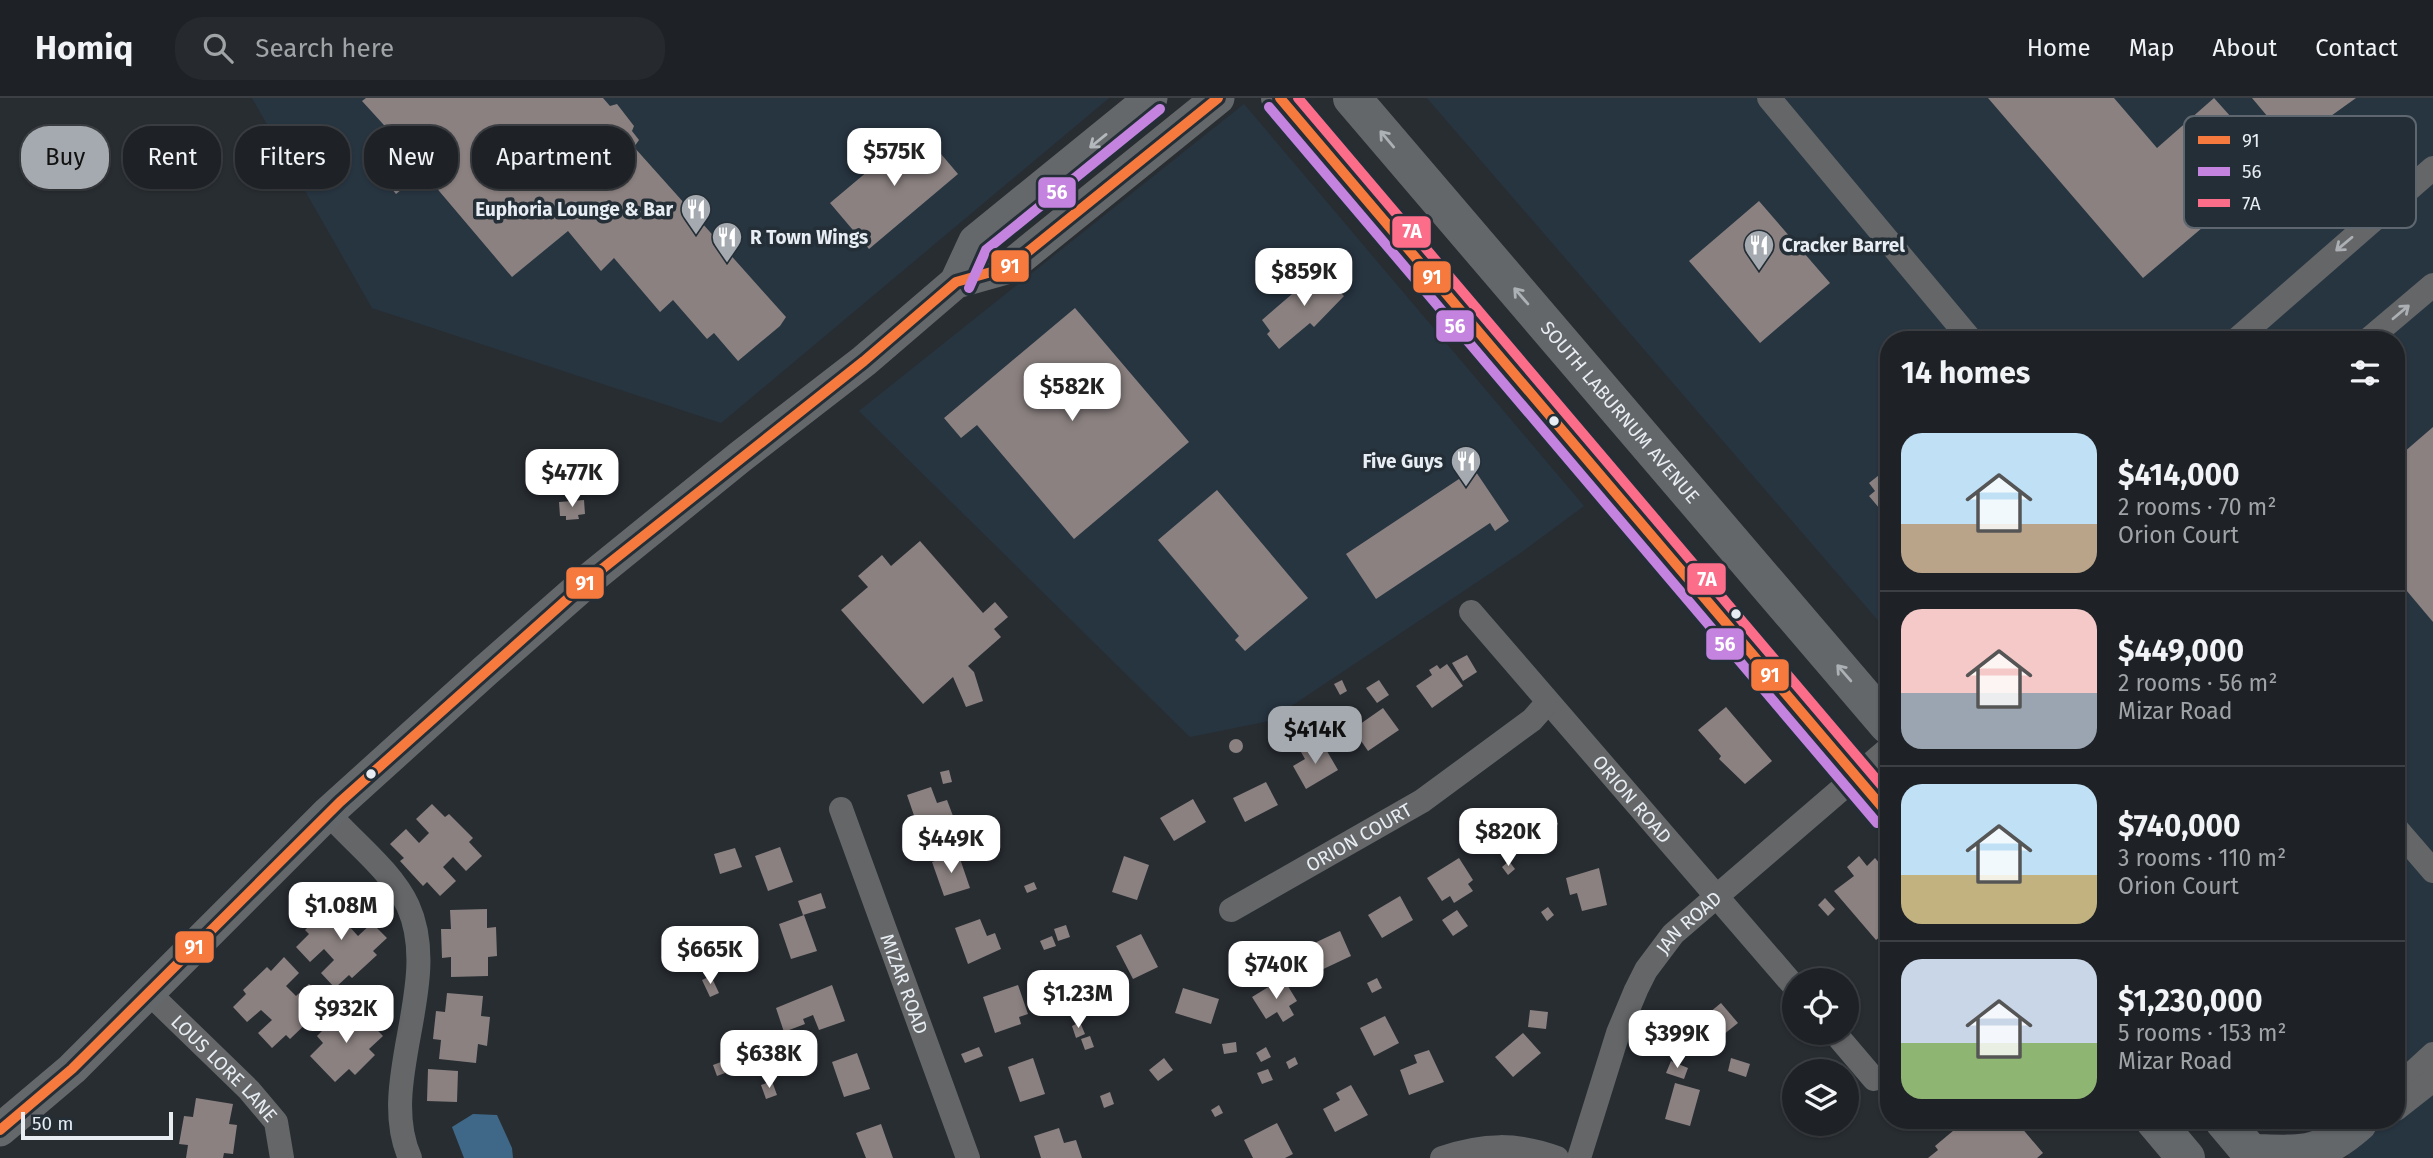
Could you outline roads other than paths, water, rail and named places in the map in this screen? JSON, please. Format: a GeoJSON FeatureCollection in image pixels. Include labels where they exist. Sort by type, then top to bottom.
{"type":"FeatureCollection","features":[{"type":"Feature","properties":{"kind":"main road"},"geometry":{"type":"LineString","coordinates":[[1280,98],[1880,805]]}},
{"type":"Feature","properties":{"kind":"main road","name":"SOUTH LABURNUM AVENUE"},"geometry":{"type":"LineString","coordinates":[[1352,98],[1880,716]]}},
{"type":"Feature","properties":{"kind":"main road"},"geometry":{"type":"LineString","coordinates":[[2162,1129],[2186,1158]]}},
{"type":"Feature","properties":{"kind":"main road"},"geometry":{"type":"LineString","coordinates":[[2231,1129],[2253,1155],[2321,1150],[2362,1131]]}},
{"type":"Feature","properties":{"kind":"street"},"geometry":{"type":"LineString","coordinates":[[956,282],[975,241],[1151,98]]}},
{"type":"Feature","properties":{"kind":"street"},"geometry":{"type":"LineString","coordinates":[[0,1130],[72,1069],[328,813],[592,577],[863,361],[956,282],[1009,267],[1218,98]]}},
{"type":"Feature","properties":{"kind":"street"},"geometry":{"type":"LineString","coordinates":[[1769,98],[1964,331]]}},
{"type":"Feature","properties":{"kind":"street"},"geometry":{"type":"LineString","coordinates":[[2416,182],[2433,168]]}},
{"type":"Feature","properties":{"kind":"street"},"geometry":{"type":"LineString","coordinates":[[2245,331],[2362,228]]}},
{"type":"Feature","properties":{"kind":"street"},"geometry":{"type":"LineString","coordinates":[[2379,331],[2433,285]]}},
{"type":"Feature","properties":{"kind":"street"},"geometry":{"type":"LineString","coordinates":[[1955,318],[1969,331]]}},
{"type":"Feature","properties":{"kind":"street","name":"ORION ROAD"},"geometry":{"type":"LineString","coordinates":[[1471,612],[1782,972]]}},
{"type":"Feature","properties":{"kind":"street","name":"ORION COURT"},"geometry":{"type":"LineString","coordinates":[[1231,910],[1422,801],[1532,720],[1547,703]]}},
{"type":"Feature","properties":{"kind":"street","name":"JAN ROAD"},"geometry":{"type":"LineString","coordinates":[[1579,1158],[1618,1033],[1646,970],[1673,934],[1880,756]]}},
{"type":"Feature","properties":{"kind":"street","name":"MIZAR ROAD"},"geometry":{"type":"LineString","coordinates":[[841,809],[968,1158]]}},
{"type":"Feature","properties":{"kind":"street"},"geometry":{"type":"LineString","coordinates":[[328,813],[390,879],[408,906],[421,955],[403,1071],[402,1119],[410,1158]]}},
{"type":"Feature","properties":{"kind":"street"},"geometry":{"type":"LineString","coordinates":[[2405,838],[2433,871]]}},
{"type":"Feature","properties":{"kind":"street","name":"LOUS LORE LANE"},"geometry":{"type":"LineString","coordinates":[[148,992],[249,1090],[275,1122],[282,1158]]}},
{"type":"Feature","properties":{"kind":"street"},"geometry":{"type":"LineString","coordinates":[[1845,1045],[1874,1079]]}},
{"type":"Feature","properties":{"kind":"street"},"geometry":{"type":"LineString","coordinates":[[2405,1080],[2433,1054]]}},
{"type":"Feature","properties":{"kind":"street"},"geometry":{"type":"LineString","coordinates":[[2405,1102],[2433,1080]]}},
{"type":"Feature","properties":{"kind":"street"},"geometry":{"type":"LineString","coordinates":[[1443,1158],[1489,1146],[1534,1150],[1557,1158]]}},
{"type":"Feature","properties":{"kind":"water"},"geometry":{"type":"Polygon","coordinates":[[[473,1114],[497,1115],[512,1148],[513,1158],[464,1158],[452,1127],[473,1114]]]}},
{"type":"Feature","properties":{"kind":"place","name":"Euphoria Lounge & Bar"},"geometry":{"type":"Point","coordinates":[696,236]}},
{"type":"Feature","properties":{"kind":"place","name":"R Town Wings"},"geometry":{"type":"Point","coordinates":[727,264]}},
{"type":"Feature","properties":{"kind":"place","name":"Cracker Barrel"},"geometry":{"type":"Point","coordinates":[1759,272]}},
{"type":"Feature","properties":{"kind":"place","name":"Five Guys"},"geometry":{"type":"Point","coordinates":[1466,488]}}]}
